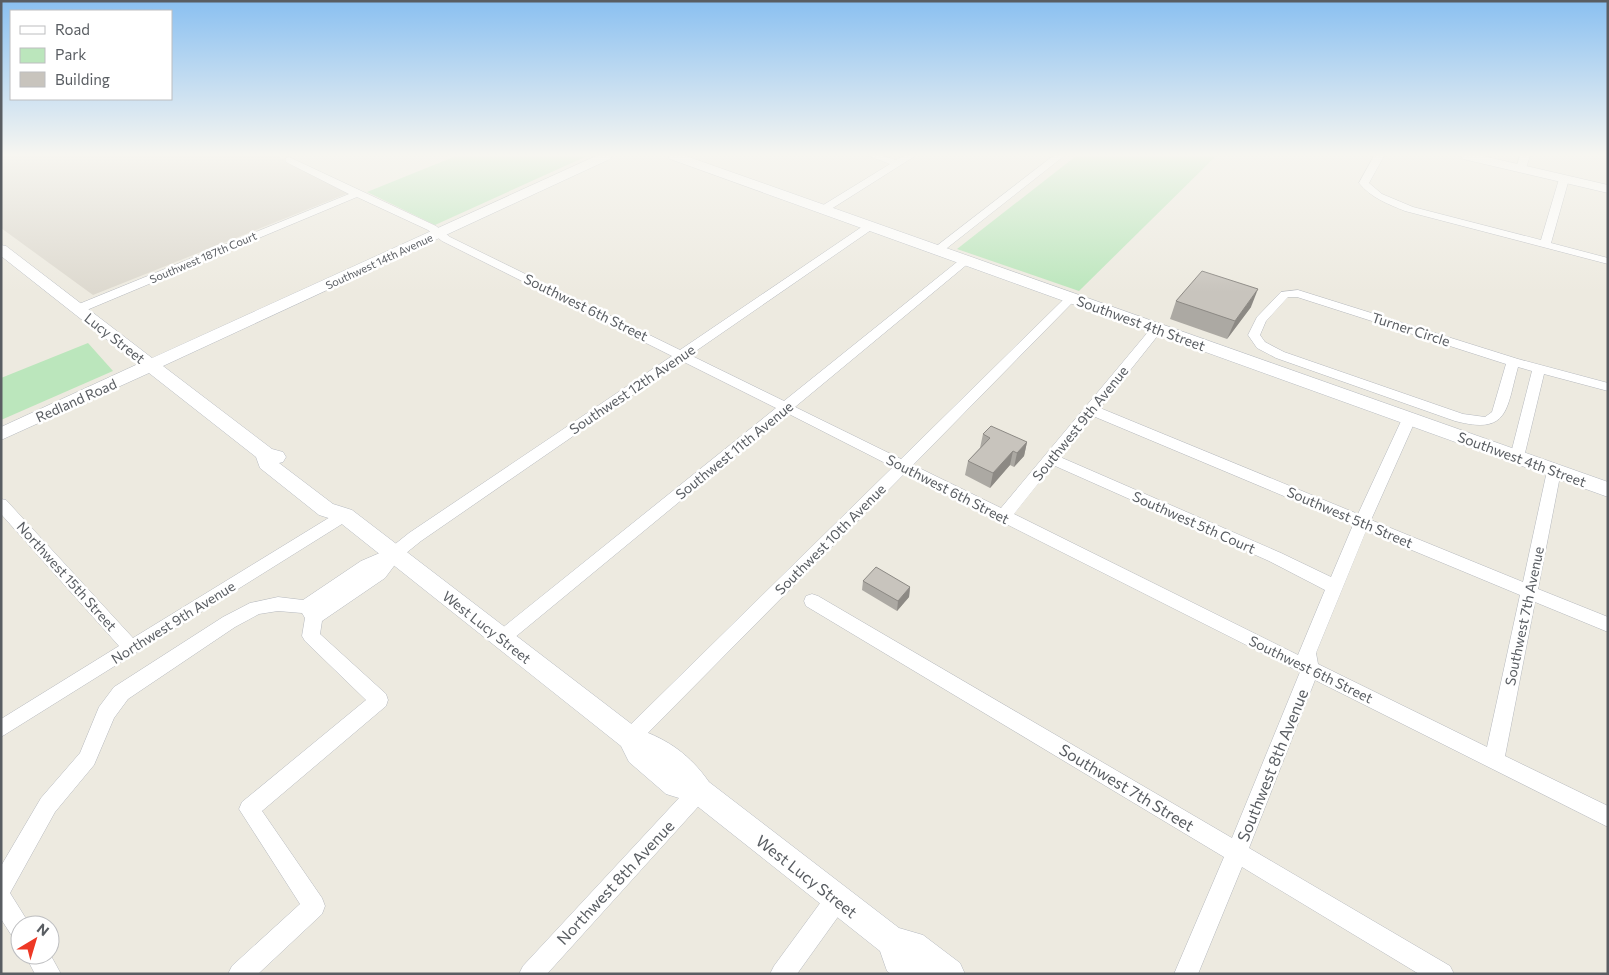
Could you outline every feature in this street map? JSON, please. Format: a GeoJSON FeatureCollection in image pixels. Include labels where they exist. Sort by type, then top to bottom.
{"type":"FeatureCollection","features":[{"type":"Feature","properties":{"kind":"street","name":"Southwest 187th Court"},"geometry":{"type":"LineString","coordinates":[[78,309],[338,202]]}},
{"type":"Feature","properties":{"kind":"street","name":"Southwest 6th Street"},"geometry":{"type":"LineString","coordinates":[[373,202],[427,225],[446,238],[785,408],[1608,817]]}},
{"type":"Feature","properties":{"kind":"street","name":"Southwest 14th Avenue"},"geometry":{"type":"LineString","coordinates":[[152,366],[507,202]]}},
{"type":"Feature","properties":{"kind":"street","name":"Southwest 4th Street"},"geometry":{"type":"LineString","coordinates":[[800,202],[1157,329],[1360,392],[1409,419],[1608,490]]}},
{"type":"Feature","properties":{"kind":"street"},"geometry":{"type":"LineString","coordinates":[[824,210],[838,202]]}},
{"type":"Feature","properties":{"kind":"street"},"geometry":{"type":"LineString","coordinates":[[938,250],[1000,202]]}},
{"type":"Feature","properties":{"kind":"street"},"geometry":{"type":"LineString","coordinates":[[1389,202],[1409,209],[1608,261]]}},
{"type":"Feature","properties":{"kind":"street"},"geometry":{"type":"LineString","coordinates":[[1545,245],[1558,202]]}},
{"type":"Feature","properties":{"kind":"street","name":"Southwest 12th Avenue"},"geometry":{"type":"LineString","coordinates":[[310,612],[379,574],[394,554],[423,532],[870,226]]}},
{"type":"Feature","properties":{"kind":"street","name":"Lucy Street"},"geometry":{"type":"LineString","coordinates":[[1,250],[152,366]]}},
{"type":"Feature","properties":{"kind":"street","name":"Southwest 11th Avenue"},"geometry":{"type":"LineString","coordinates":[[502,638],[966,260]]}},
{"type":"Feature","properties":{"kind":"street","name":"Turner Circle"},"geometry":{"type":"LineString","coordinates":[[1298,293],[1513,362],[1498,414],[1492,420],[1479,422],[1460,418],[1360,392],[1261,345],[1254,335],[1261,320],[1285,294],[1298,293]]}},
{"type":"Feature","properties":{"kind":"street","name":"Southwest 10th Avenue"},"geometry":{"type":"LineString","coordinates":[[630,738],[1071,298]]}},
{"type":"Feature","properties":{"kind":"street","name":"Southwest 9th Avenue"},"geometry":{"type":"LineString","coordinates":[[1004,517],[1157,329]]}},
{"type":"Feature","properties":{"kind":"street"},"geometry":{"type":"LineString","coordinates":[[1513,362],[1570,376],[1608,388]]}},
{"type":"Feature","properties":{"kind":"street","name":"Redland Road"},"geometry":{"type":"LineString","coordinates":[[1,434],[152,366]]}},
{"type":"Feature","properties":{"kind":"street","name":"West Lucy Street"},"geometry":{"type":"LineString","coordinates":[[152,366],[265,454],[266,464],[326,510],[344,516],[630,738],[638,754],[676,785],[699,791],[892,941],[912,946],[948,974]]}},
{"type":"Feature","properties":{"kind":"street"},"geometry":{"type":"LineString","coordinates":[[1517,457],[1540,370]]}},
{"type":"Feature","properties":{"kind":"street","name":"Southwest 5th Street"},"geometry":{"type":"LineString","coordinates":[[1092,410],[1608,625]]}},
{"type":"Feature","properties":{"kind":"street","name":"Southwest 8th Avenue"},"geometry":{"type":"LineString","coordinates":[[1186,974],[1310,668],[1307,653],[1362,522],[1409,419]]}},
{"type":"Feature","properties":{"kind":"street","name":"Southwest 5th Court"},"geometry":{"type":"LineString","coordinates":[[1052,459],[1266,553],[1335,587]]}},
{"type":"Feature","properties":{"kind":"street","name":"Southwest 7th Avenue"},"geometry":{"type":"LineString","coordinates":[[1494,761],[1554,471]]}},
{"type":"Feature","properties":{"kind":"street","name":"Northwest 15th Street"},"geometry":{"type":"LineString","coordinates":[[1,504],[132,648]]}},
{"type":"Feature","properties":{"kind":"street","name":"Northwest 9th Avenue"},"geometry":{"type":"LineString","coordinates":[[1,729],[344,516]]}},
{"type":"Feature","properties":{"kind":"street","name":"Southwest 7th Street"},"geometry":{"type":"LineString","coordinates":[[812,601],[1442,974]]}},
{"type":"Feature","properties":{"kind":"street"},"geometry":{"type":"LineString","coordinates":[[1,887],[48,805],[87,759],[106,713],[121,693],[229,622],[256,608],[278,604],[310,612],[312,636],[379,700],[249,809],[314,906],[240,974]]}},
{"type":"Feature","properties":{"kind":"street","name":"Northwest 8th Avenue"},"geometry":{"type":"LineString","coordinates":[[531,974],[699,791]]}},
{"type":"Feature","properties":{"kind":"street"},"geometry":{"type":"LineString","coordinates":[[1,899],[11,915]]}},
{"type":"Feature","properties":{"kind":"street"},"geometry":{"type":"LineString","coordinates":[[782,974],[837,899]]}},
{"type":"Feature","properties":{"kind":"street","name":"West Lucy Street"},"geometry":{"type":"LineString","coordinates":[[892,941],[898,960],[916,974]]}},
{"type":"Feature","properties":{"kind":"shaded area"},"geometry":{"type":"Polygon","coordinates":[[[1,202],[327,202],[93,295],[1,228],[1,202]]]}},
{"type":"Feature","properties":{"kind":"green space"},"geometry":{"type":"Polygon","coordinates":[[[387,202],[487,202],[435,225],[387,202]]]}},
{"type":"Feature","properties":{"kind":"green space"},"geometry":{"type":"Polygon","coordinates":[[[1018,202],[1170,202],[1079,291],[957,249],[1018,202]]]}},
{"type":"Feature","properties":{"kind":"green space"},"geometry":{"type":"Polygon","coordinates":[[[88,343],[113,371],[1,420],[1,378],[88,343]]]}},
{"type":"Feature","properties":{"kind":"building"},"geometry":{"type":"Polygon","coordinates":[[[1202,271],[1258,289],[1235,321],[1176,301],[1202,271]]]}},
{"type":"Feature","properties":{"kind":"building"},"geometry":{"type":"Polygon","coordinates":[[[991,426],[1027,442],[1017,453],[1013,451],[993,473],[968,461],[990,438],[983,434],[991,426]]]}},
{"type":"Feature","properties":{"kind":"building"},"geometry":{"type":"Polygon","coordinates":[[[876,567],[910,587],[898,601],[863,581],[876,567]]]}}]}
